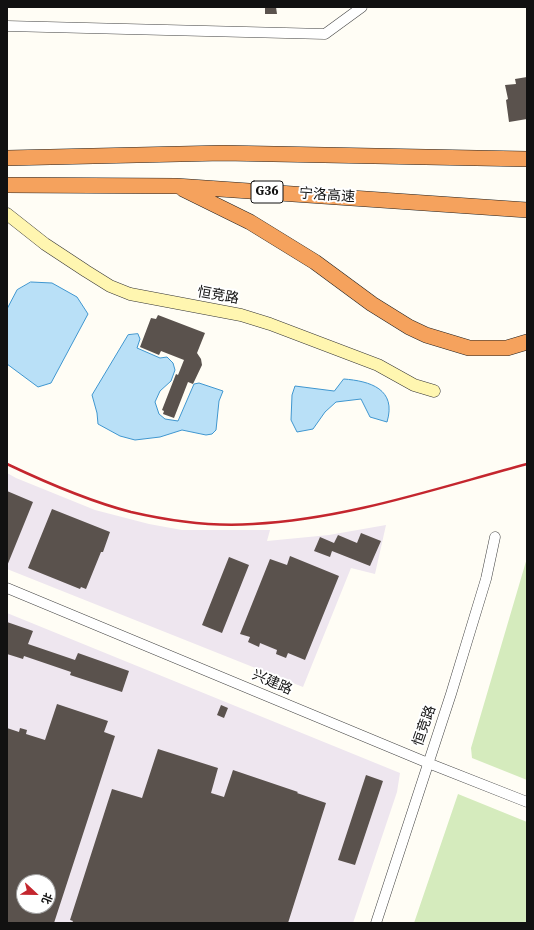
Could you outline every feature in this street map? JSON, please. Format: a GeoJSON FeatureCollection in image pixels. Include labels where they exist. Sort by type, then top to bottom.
{"type":"FeatureCollection","features":[{"type":"Feature","properties":{"kind":"highway"},"geometry":{"type":"LineString","coordinates":[[7,158],[223,153],[527,159]]}},
{"type":"Feature","properties":{"kind":"highway","name":"宁洛高速"},"geometry":{"type":"LineString","coordinates":[[7,185],[176,186],[527,210]]}},
{"type":"Feature","properties":{"kind":"highway"},"geometry":{"type":"LineString","coordinates":[[176,186],[250,222],[315,262],[372,304],[409,327],[426,335],[469,348],[507,348],[527,342]]}},
{"type":"Feature","properties":{"kind":"main road","name":"恒竞路"},"geometry":{"type":"LineString","coordinates":[[7,214],[46,244],[110,286],[130,294],[241,315],[270,324],[378,365],[414,385],[434,391]]}},
{"type":"Feature","properties":{"kind":"street"},"geometry":{"type":"LineString","coordinates":[[7,26],[325,34],[362,7]]}},
{"type":"Feature","properties":{"kind":"street","name":"恒竞路"},"geometry":{"type":"LineString","coordinates":[[376,923],[428,762],[452,694],[486,579],[495,537]]}},
{"type":"Feature","properties":{"kind":"street","name":"兴建路"},"geometry":{"type":"LineString","coordinates":[[7,588],[527,802]]}},
{"type":"Feature","properties":{"kind":"shaded area"},"geometry":{"type":"Polygon","coordinates":[[[7,473],[95,510],[149,524],[182,530],[270,530],[267,541],[329,535],[386,525],[375,574],[351,568],[303,687],[7,569],[7,473]]]}},
{"type":"Feature","properties":{"kind":"shaded area"},"geometry":{"type":"Polygon","coordinates":[[[7,613],[400,773],[397,792],[353,923],[7,923],[7,613]]]}},
{"type":"Feature","properties":{"kind":"green space"},"geometry":{"type":"Polygon","coordinates":[[[527,558],[527,780],[472,758],[471,748],[527,558]]]}},
{"type":"Feature","properties":{"kind":"green space"},"geometry":{"type":"Polygon","coordinates":[[[458,794],[527,822],[527,923],[414,923],[458,794]]]}},
{"type":"Feature","properties":{"kind":"water"},"geometry":{"type":"Polygon","coordinates":[[[31,282],[52,283],[77,297],[88,314],[51,383],[38,387],[7,364],[7,309],[17,290],[31,282]]]}},
{"type":"Feature","properties":{"kind":"water"},"geometry":{"type":"Polygon","coordinates":[[[138,334],[140,339],[137,348],[160,358],[167,357],[173,363],[175,370],[171,381],[160,391],[155,402],[159,414],[165,419],[178,421],[194,384],[199,383],[223,391],[219,401],[216,430],[212,434],[206,435],[182,430],[160,437],[135,440],[120,436],[98,424],[97,413],[92,395],[128,335],[138,334]]]}},
{"type":"Feature","properties":{"kind":"water"},"geometry":{"type":"Polygon","coordinates":[[[344,379],[372,385],[385,394],[389,411],[387,422],[370,417],[361,399],[336,402],[325,412],[313,429],[297,432],[291,420],[292,395],[295,386],[334,391],[344,379]]]}},
{"type":"Feature","properties":{"kind":"building"},"geometry":{"type":"Polygon","coordinates":[[[265,7],[276,7],[277,14],[265,14],[265,7]]]}},
{"type":"Feature","properties":{"kind":"building"},"geometry":{"type":"Polygon","coordinates":[[[527,77],[527,119],[509,122],[506,100],[508,99],[505,85],[516,84],[515,79],[527,77]]]}},
{"type":"Feature","properties":{"kind":"building"},"geometry":{"type":"Polygon","coordinates":[[[158,315],[205,333],[197,353],[201,359],[202,365],[193,384],[188,382],[174,418],[163,414],[164,411],[162,410],[176,374],[178,375],[184,360],[161,351],[159,355],[140,347],[151,318],[156,319],[158,315]]]}},
{"type":"Feature","properties":{"kind":"building"},"geometry":{"type":"Polygon","coordinates":[[[7,491],[33,502],[7,566],[7,491]]]}},
{"type":"Feature","properties":{"kind":"building"},"geometry":{"type":"Polygon","coordinates":[[[52,509],[110,532],[103,552],[101,552],[86,589],[81,587],[80,589],[28,568],[52,509]]]}},
{"type":"Feature","properties":{"kind":"building"},"geometry":{"type":"Polygon","coordinates":[[[361,533],[381,541],[370,566],[332,551],[330,557],[314,551],[320,537],[334,543],[338,535],[357,543],[361,533]]]}},
{"type":"Feature","properties":{"kind":"building"},"geometry":{"type":"Polygon","coordinates":[[[290,556],[339,576],[305,660],[288,653],[286,658],[276,654],[277,650],[260,643],[259,647],[248,642],[250,637],[240,634],[270,559],[287,565],[290,556]]]}},
{"type":"Feature","properties":{"kind":"building"},"geometry":{"type":"Polygon","coordinates":[[[229,557],[249,565],[222,633],[202,625],[229,557]]]}},
{"type":"Feature","properties":{"kind":"building"},"geometry":{"type":"Polygon","coordinates":[[[7,622],[33,631],[28,644],[75,660],[78,653],[129,671],[122,692],[70,675],[71,672],[24,656],[23,659],[7,654],[7,622]]]}},
{"type":"Feature","properties":{"kind":"building"},"geometry":{"type":"Polygon","coordinates":[[[57,704],[108,721],[104,732],[115,736],[54,923],[7,923],[7,728],[19,732],[20,728],[27,730],[26,734],[45,740],[57,704]]]}},
{"type":"Feature","properties":{"kind":"building"},"geometry":{"type":"Polygon","coordinates":[[[221,705],[228,708],[224,718],[217,715],[221,705]]]}},
{"type":"Feature","properties":{"kind":"building"},"geometry":{"type":"Polygon","coordinates":[[[158,749],[218,768],[211,793],[224,797],[233,770],[326,803],[288,923],[72,923],[73,921],[70,920],[112,789],[142,798],[158,749]]]}},
{"type":"Feature","properties":{"kind":"building"},"geometry":{"type":"Polygon","coordinates":[[[366,775],[383,781],[355,865],[338,860],[366,775]]]}},
{"type":"Feature","properties":{"kind":"railway"},"geometry":{"type":"LineString","coordinates":[[7,464],[68,491],[115,508],[161,518],[223,525],[288,521],[323,516],[392,501],[527,464]]}}]}
